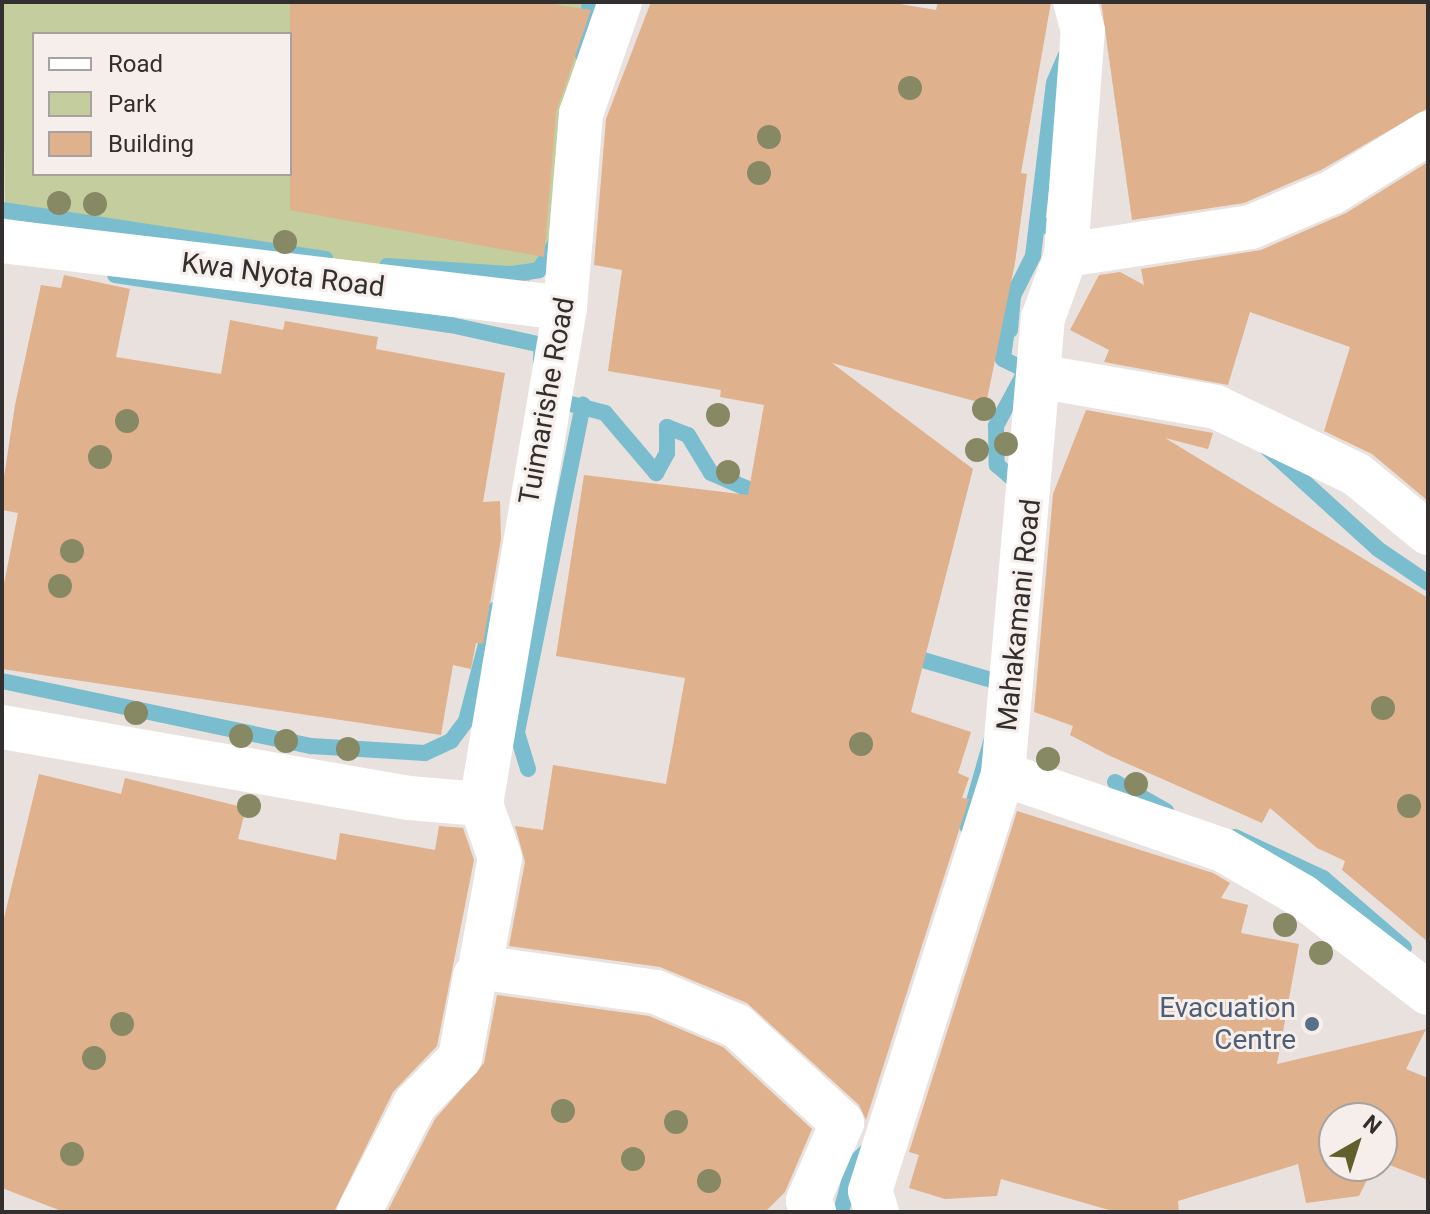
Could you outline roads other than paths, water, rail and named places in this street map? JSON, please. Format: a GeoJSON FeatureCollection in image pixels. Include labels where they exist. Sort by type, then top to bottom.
{"type":"FeatureCollection","features":[{"type":"Feature","properties":{"kind":"street","name":"Tuimarishe Road"},"geometry":{"type":"LineString","coordinates":[[359,1212],[415,1104],[460,1058],[480,968],[500,858],[481,804],[565,308],[581,114],[620,2]]}},
{"type":"Feature","properties":{"kind":"street","name":"Mahakamani Road"},"geometry":{"type":"LineString","coordinates":[[877,1212],[870,1191],[1003,774],[1043,377],[1043,318],[1066,255],[1083,31],[1075,2]]}},
{"type":"Feature","properties":{"kind":"street"},"geometry":{"type":"LineString","coordinates":[[1066,255],[1251,227],[1333,192],[1428,133]]}},
{"type":"Feature","properties":{"kind":"street","name":"Kwa Nyota Road"},"geometry":{"type":"LineString","coordinates":[[2,241],[565,308]]}},
{"type":"Feature","properties":{"kind":"street"},"geometry":{"type":"LineString","coordinates":[[1043,377],[1216,407],[1356,474],[1428,533]]}},
{"type":"Feature","properties":{"kind":"street"},"geometry":{"type":"LineString","coordinates":[[2,727],[409,798],[481,804]]}},
{"type":"Feature","properties":{"kind":"street"},"geometry":{"type":"LineString","coordinates":[[1003,774],[1223,850],[1302,896],[1428,993]]}},
{"type":"Feature","properties":{"kind":"street"},"geometry":{"type":"LineString","coordinates":[[480,968],[656,992],[737,1026],[842,1123],[808,1201],[814,1212]]}},
{"type":"Feature","properties":{"kind":"waterway"},"geometry":{"type":"LineString","coordinates":[[583,55],[590,2]]}},
{"type":"Feature","properties":{"kind":"waterway"},"geometry":{"type":"LineString","coordinates":[[1010,330],[1013,296],[1033,256],[1054,83],[1066,55]]}},
{"type":"Feature","properties":{"kind":"waterway"},"geometry":{"type":"LineString","coordinates":[[2,210],[325,259]]}},
{"type":"Feature","properties":{"kind":"waterway"},"geometry":{"type":"LineString","coordinates":[[1037,225],[1068,228]]}},
{"type":"Feature","properties":{"kind":"waterway"},"geometry":{"type":"LineString","coordinates":[[387,266],[512,274],[539,270],[555,244]]}},
{"type":"Feature","properties":{"kind":"waterway"},"geometry":{"type":"LineString","coordinates":[[115,275],[451,325],[542,345],[541,360]]}},
{"type":"Feature","properties":{"kind":"waterway"},"geometry":{"type":"LineString","coordinates":[[1007,329],[1003,359],[1026,370],[996,426],[997,465],[1021,486]]}},
{"type":"Feature","properties":{"kind":"waterway"},"geometry":{"type":"LineString","coordinates":[[552,399],[605,413],[656,473],[667,453],[667,427],[688,435],[711,473],[769,498]]}},
{"type":"Feature","properties":{"kind":"waterway"},"geometry":{"type":"LineString","coordinates":[[528,769],[517,732],[583,405]]}},
{"type":"Feature","properties":{"kind":"waterway"},"geometry":{"type":"LineString","coordinates":[[1267,448],[1378,549],[1428,583]]}},
{"type":"Feature","properties":{"kind":"waterway"},"geometry":{"type":"LineString","coordinates":[[2,681],[311,746],[425,753],[451,741],[466,721],[495,610]]}},
{"type":"Feature","properties":{"kind":"waterway"},"geometry":{"type":"LineString","coordinates":[[906,655],[995,681]]}},
{"type":"Feature","properties":{"kind":"waterway"},"geometry":{"type":"LineString","coordinates":[[967,826],[993,735]]}},
{"type":"Feature","properties":{"kind":"waterway"},"geometry":{"type":"LineString","coordinates":[[1115,782],[1166,811]]}},
{"type":"Feature","properties":{"kind":"waterway"},"geometry":{"type":"LineString","coordinates":[[1235,837],[1323,878],[1404,948]]}},
{"type":"Feature","properties":{"kind":"waterway"},"geometry":{"type":"LineString","coordinates":[[841,1212],[854,1163],[871,1147]]}},
{"type":"Feature","properties":{"kind":"place","name":"Evacuation Centre"},"geometry":{"type":"Point","coordinates":[1312,1024]}}]}
